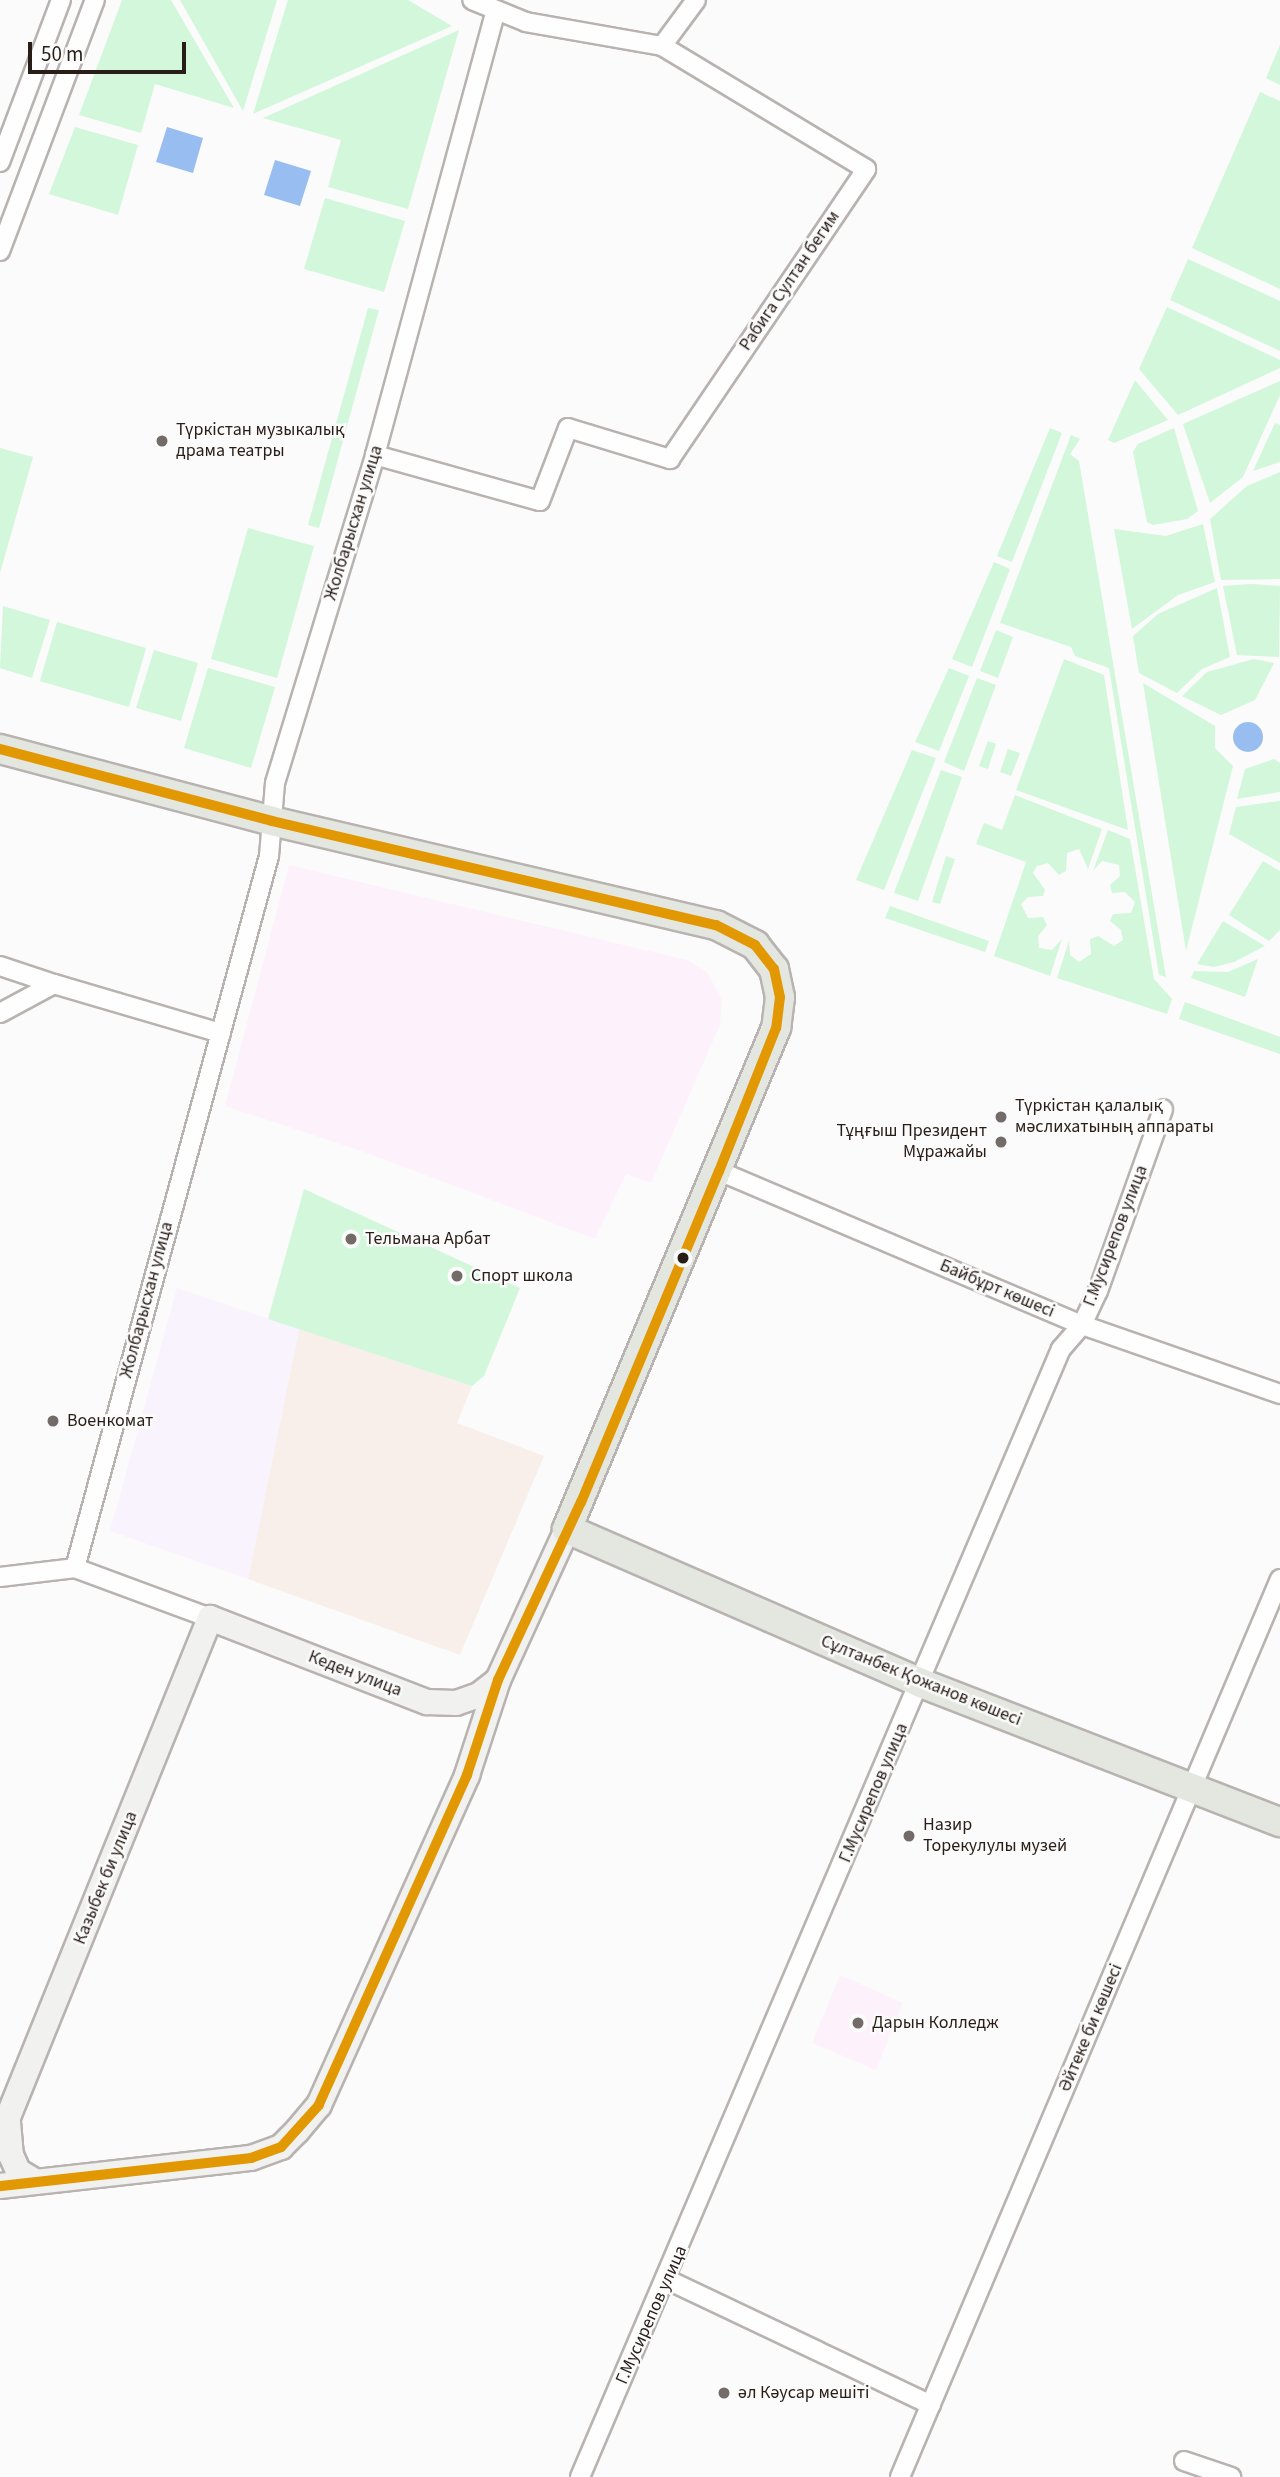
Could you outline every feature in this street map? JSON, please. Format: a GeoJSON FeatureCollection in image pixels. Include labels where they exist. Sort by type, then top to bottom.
{"type":"FeatureCollection","features":[{"type":"Feature","properties":{"kind":"main road"},"geometry":{"type":"LineString","coordinates":[[0,749],[272,821],[716,925],[755,946],[774,968],[780,998],[776,1028],[719,1171],[567,1529],[498,1680],[467,1775],[319,2105],[281,2147],[217,2163],[0,2186]]}},
{"type":"Feature","properties":{"kind":"main road","name":"Сұлтанбек Қожанов көшесі"},"geometry":{"type":"LineString","coordinates":[[567,1529],[921,1683],[1280,1822]]}},
{"type":"Feature","properties":{"kind":"main road","name":"Кеден улица"},"geometry":{"type":"LineString","coordinates":[[209,1618],[427,1702],[456,1703],[479,1695],[498,1680]]}},
{"type":"Feature","properties":{"kind":"main road","name":"Казыбек би улица"},"geometry":{"type":"LineString","coordinates":[[4,2130],[209,1618]]}},
{"type":"Feature","properties":{"kind":"main road"},"geometry":{"type":"LineString","coordinates":[[4,2130],[10,2155],[18,2171],[36,2182]]}},
{"type":"Feature","properties":{"kind":"street"},"geometry":{"type":"LineString","coordinates":[[0,162],[61,0]]}},
{"type":"Feature","properties":{"kind":"street"},"geometry":{"type":"LineString","coordinates":[[0,251],[95,0]]}},
{"type":"Feature","properties":{"kind":"street","name":"Рабига Султан бегим"},"geometry":{"type":"LineString","coordinates":[[375,455],[540,501],[568,428],[670,459],[866,169],[662,46],[495,13],[472,0]]}},
{"type":"Feature","properties":{"kind":"street"},"geometry":{"type":"LineString","coordinates":[[662,46],[696,0]]}},
{"type":"Feature","properties":{"kind":"street","name":"Жолбарысхан улица"},"geometry":{"type":"LineString","coordinates":[[75,1568],[269,856],[275,783],[375,455],[495,13]]}},
{"type":"Feature","properties":{"kind":"street"},"geometry":{"type":"LineString","coordinates":[[0,113],[19,111]]}},
{"type":"Feature","properties":{"kind":"street"},"geometry":{"type":"LineString","coordinates":[[0,966],[221,1033]]}},
{"type":"Feature","properties":{"kind":"street"},"geometry":{"type":"LineString","coordinates":[[0,1013],[54,984]]}},
{"type":"Feature","properties":{"kind":"street","name":"Г.Мусирепов улица"},"geometry":{"type":"LineString","coordinates":[[580,2477],[668,2280],[1061,1349],[1082,1325],[1163,1109]]}},
{"type":"Feature","properties":{"kind":"street","name":"Байбұрт көшесі"},"geometry":{"type":"LineString","coordinates":[[719,1171],[1082,1325],[1280,1394]]}},
{"type":"Feature","properties":{"kind":"street"},"geometry":{"type":"LineString","coordinates":[[0,1577],[75,1568],[209,1618]]}},
{"type":"Feature","properties":{"kind":"street","name":"Әйтеке би көшесі"},"geometry":{"type":"LineString","coordinates":[[900,2477],[1280,1579]]}},
{"type":"Feature","properties":{"kind":"street"},"geometry":{"type":"LineString","coordinates":[[668,2280],[931,2405]]}},
{"type":"Feature","properties":{"kind":"street"},"geometry":{"type":"LineString","coordinates":[[1184,2461],[1231,2477]]}},
{"type":"Feature","properties":{"kind":"shaded area"},"geometry":{"type":"Polygon","coordinates":[[[289,865],[687,960],[707,972],[722,1000],[720,1025],[651,1183],[626,1174],[595,1239],[367,1153],[225,1106],[289,865]]]}},
{"type":"Feature","properties":{"kind":"shaded area"},"geometry":{"type":"Polygon","coordinates":[[[177,1288],[299,1329],[248,1579],[110,1531],[177,1288]]]}},
{"type":"Feature","properties":{"kind":"shaded area"},"geometry":{"type":"Polygon","coordinates":[[[299,1329],[472,1386],[457,1423],[544,1456],[460,1655],[248,1579],[299,1329]]]}},
{"type":"Feature","properties":{"kind":"shaded area","name":"Дарын Колледж"},"geometry":{"type":"Polygon","coordinates":[[[840,1975],[903,2003],[876,2070],[812,2043],[840,1975]]]}},
{"type":"Feature","properties":{"kind":"green space"},"geometry":{"type":"Polygon","coordinates":[[[122,0],[171,0],[234,108],[155,84],[141,133],[79,115],[122,0]]]}},
{"type":"Feature","properties":{"kind":"green space"},"geometry":{"type":"Polygon","coordinates":[[[180,0],[277,0],[243,111],[180,0]]]}},
{"type":"Feature","properties":{"kind":"green space"},"geometry":{"type":"Polygon","coordinates":[[[288,0],[408,0],[452,26],[253,114],[288,0]]]}},
{"type":"Feature","properties":{"kind":"green space"},"geometry":{"type":"Polygon","coordinates":[[[459,30],[408,209],[328,187],[341,140],[263,118],[459,30]]]}},
{"type":"Feature","properties":{"kind":"green space"},"geometry":{"type":"Polygon","coordinates":[[[1280,45],[1280,85],[1266,78],[1280,45]]]}},
{"type":"Feature","properties":{"kind":"green space"},"geometry":{"type":"Polygon","coordinates":[[[1260,92],[1280,101],[1280,289],[1192,248],[1260,92]]]}},
{"type":"Feature","properties":{"kind":"green space"},"geometry":{"type":"Polygon","coordinates":[[[75,127],[138,145],[118,215],[49,194],[75,127]]]}},
{"type":"Feature","properties":{"kind":"green space"},"geometry":{"type":"Polygon","coordinates":[[[325,198],[405,221],[384,292],[304,269],[325,198]]]}},
{"type":"Feature","properties":{"kind":"green space"},"geometry":{"type":"Polygon","coordinates":[[[1188,259],[1280,301],[1280,351],[1170,300],[1188,259]]]}},
{"type":"Feature","properties":{"kind":"green space"},"geometry":{"type":"Polygon","coordinates":[[[1167,307],[1280,360],[1280,368],[1178,415],[1139,369],[1167,307]]]}},
{"type":"Feature","properties":{"kind":"green space"},"geometry":{"type":"Polygon","coordinates":[[[368,308],[379,310],[319,528],[308,525],[368,308]]]}},
{"type":"Feature","properties":{"kind":"green space"},"geometry":{"type":"Polygon","coordinates":[[[1135,380],[1168,420],[1114,443],[1108,440],[1135,380]]]}},
{"type":"Feature","properties":{"kind":"green space"},"geometry":{"type":"Polygon","coordinates":[[[1280,381],[1280,395],[1243,477],[1210,503],[1183,424],[1280,381]]]}},
{"type":"Feature","properties":{"kind":"green space"},"geometry":{"type":"Polygon","coordinates":[[[1275,423],[1280,425],[1280,462],[1253,471],[1275,423]]]}},
{"type":"Feature","properties":{"kind":"green space"},"geometry":{"type":"Polygon","coordinates":[[[1050,428],[1062,433],[1012,562],[997,556],[1050,428]]]}},
{"type":"Feature","properties":{"kind":"green space"},"geometry":{"type":"Polygon","coordinates":[[[1174,428],[1198,511],[1187,519],[1153,525],[1147,522],[1133,452],[1138,444],[1174,428]]]}},
{"type":"Feature","properties":{"kind":"green space"},"geometry":{"type":"Polygon","coordinates":[[[1071,435],[1080,439],[1070,454],[1079,461],[1166,977],[1159,975],[1109,668],[1075,656],[1071,647],[1000,623],[1071,435]]]}},
{"type":"Feature","properties":{"kind":"green space"},"geometry":{"type":"Polygon","coordinates":[[[0,448],[33,457],[0,573],[0,448]]]}},
{"type":"Feature","properties":{"kind":"green space"},"geometry":{"type":"Polygon","coordinates":[[[1280,472],[1280,579],[1221,580],[1210,519],[1247,486],[1280,472]]]}},
{"type":"Feature","properties":{"kind":"green space"},"geometry":{"type":"Polygon","coordinates":[[[1203,524],[1215,582],[1178,595],[1132,629],[1114,529],[1166,536],[1203,524]]]}},
{"type":"Feature","properties":{"kind":"green space"},"geometry":{"type":"Polygon","coordinates":[[[248,528],[314,546],[277,678],[211,659],[248,528]]]}},
{"type":"Feature","properties":{"kind":"green space"},"geometry":{"type":"Polygon","coordinates":[[[994,562],[1010,569],[972,667],[952,659],[994,562]]]}},
{"type":"Feature","properties":{"kind":"green space"},"geometry":{"type":"Polygon","coordinates":[[[1223,586],[1280,586],[1279,657],[1237,655],[1223,586]]]}},
{"type":"Feature","properties":{"kind":"green space"},"geometry":{"type":"Polygon","coordinates":[[[1217,588],[1230,657],[1202,669],[1177,693],[1139,673],[1133,636],[1158,614],[1217,588]]]}},
{"type":"Feature","properties":{"kind":"green space"},"geometry":{"type":"Polygon","coordinates":[[[3,606],[50,620],[32,678],[0,668],[3,606]]]}},
{"type":"Feature","properties":{"kind":"green space"},"geometry":{"type":"Polygon","coordinates":[[[57,622],[146,648],[129,707],[40,681],[57,622]]]}},
{"type":"Feature","properties":{"kind":"green space"},"geometry":{"type":"Polygon","coordinates":[[[996,630],[1013,637],[998,678],[980,671],[996,630]]]}},
{"type":"Feature","properties":{"kind":"green space"},"geometry":{"type":"Polygon","coordinates":[[[154,650],[198,663],[181,721],[136,708],[154,650]]]}},
{"type":"Feature","properties":{"kind":"green space"},"geometry":{"type":"Polygon","coordinates":[[[1064,659],[1104,675],[1128,830],[1016,790],[1064,659]]]}},
{"type":"Feature","properties":{"kind":"green space"},"geometry":{"type":"Polygon","coordinates":[[[1254,659],[1274,663],[1255,700],[1221,715],[1182,696],[1207,672],[1254,659]]]}},
{"type":"Feature","properties":{"kind":"green space"},"geometry":{"type":"Polygon","coordinates":[[[208,668],[275,687],[251,768],[184,748],[208,668]]]}},
{"type":"Feature","properties":{"kind":"green space"},"geometry":{"type":"Polygon","coordinates":[[[949,668],[969,676],[939,751],[915,742],[949,668]]]}},
{"type":"Feature","properties":{"kind":"green space"},"geometry":{"type":"Polygon","coordinates":[[[977,678],[996,685],[964,771],[944,762],[977,678]]]}},
{"type":"Feature","properties":{"kind":"green space"},"geometry":{"type":"Polygon","coordinates":[[[1143,683],[1215,726],[1215,748],[1233,766],[1186,951],[1143,683]]]}},
{"type":"Feature","properties":{"kind":"green space"},"geometry":{"type":"Polygon","coordinates":[[[988,741],[996,744],[988,769],[979,766],[988,741]]]}},
{"type":"Feature","properties":{"kind":"green space"},"geometry":{"type":"Polygon","coordinates":[[[1008,749],[1020,753],[1011,776],[1000,772],[1008,749]]]}},
{"type":"Feature","properties":{"kind":"green space"},"geometry":{"type":"Polygon","coordinates":[[[912,750],[936,758],[884,890],[856,880],[912,750]]]}},
{"type":"Feature","properties":{"kind":"green space"},"geometry":{"type":"Polygon","coordinates":[[[1274,759],[1280,763],[1280,792],[1237,799],[1245,769],[1274,759]]]}},
{"type":"Feature","properties":{"kind":"green space"},"geometry":{"type":"Polygon","coordinates":[[[941,770],[962,777],[918,901],[894,893],[941,770]]]}},
{"type":"Feature","properties":{"kind":"green space"},"geometry":{"type":"Polygon","coordinates":[[[1015,795],[1102,829],[1088,869],[1079,849],[1067,853],[1066,871],[1059,875],[1048,863],[1037,866],[1033,873],[1045,890],[1043,896],[1028,897],[1021,904],[1028,918],[1043,917],[1047,925],[1038,936],[1039,948],[1052,950],[1062,939],[1050,976],[994,956],[1026,862],[976,844],[984,823],[1002,830],[1015,795]]]}},
{"type":"Feature","properties":{"kind":"green space"},"geometry":{"type":"Polygon","coordinates":[[[1280,801],[1280,863],[1229,834],[1236,807],[1280,801]]]}},
{"type":"Feature","properties":{"kind":"green space"},"geometry":{"type":"Polygon","coordinates":[[[1108,830],[1130,839],[1154,979],[1172,999],[1167,1014],[1057,978],[1069,941],[1070,955],[1079,962],[1091,954],[1090,939],[1098,936],[1114,946],[1123,940],[1121,930],[1110,921],[1113,914],[1131,913],[1135,902],[1125,892],[1112,893],[1110,885],[1120,876],[1119,865],[1102,861],[1093,871],[1108,830]]]}},
{"type":"Feature","properties":{"kind":"green space"},"geometry":{"type":"Polygon","coordinates":[[[946,856],[955,859],[940,904],[932,902],[946,856]]]}},
{"type":"Feature","properties":{"kind":"green space"},"geometry":{"type":"Polygon","coordinates":[[[1263,861],[1280,871],[1280,930],[1269,941],[1229,915],[1263,861]]]}},
{"type":"Feature","properties":{"kind":"green space"},"geometry":{"type":"Polygon","coordinates":[[[890,906],[989,941],[985,952],[885,918],[890,906]]]}},
{"type":"Feature","properties":{"kind":"green space"},"geometry":{"type":"Polygon","coordinates":[[[1223,921],[1265,946],[1234,962],[1214,967],[1197,964],[1223,921]]]}},
{"type":"Feature","properties":{"kind":"green space"},"geometry":{"type":"Polygon","coordinates":[[[1258,959],[1245,997],[1191,978],[1194,971],[1228,972],[1258,959]]]}},
{"type":"Feature","properties":{"kind":"green space"},"geometry":{"type":"Polygon","coordinates":[[[1185,1002],[1280,1037],[1280,1054],[1179,1019],[1185,1002]]]}},
{"type":"Feature","properties":{"kind":"green space","name":"Тельмана Арбат"},"geometry":{"type":"Polygon","coordinates":[[[304,1189],[520,1288],[484,1376],[472,1386],[268,1319],[304,1189]]]}},
{"type":"Feature","properties":{"kind":"water"},"geometry":{"type":"Polygon","coordinates":[[[167,127],[203,138],[193,173],[156,162],[167,127]]]}},
{"type":"Feature","properties":{"kind":"water"},"geometry":{"type":"Polygon","coordinates":[[[275,160],[311,171],[300,206],[264,195],[275,160]]]}},
{"type":"Feature","properties":{"kind":"water"},"geometry":{"type":"Polygon","coordinates":[[[1248,722],[1259,726],[1263,737],[1259,748],[1248,752],[1237,748],[1233,737],[1237,726],[1248,722]]]}},
{"type":"Feature","properties":{"kind":"transit line"},"geometry":{"type":"LineString","coordinates":[[0,749],[272,821],[716,925],[755,945],[774,969],[780,997],[776,1028],[719,1171],[581,1502],[498,1680],[467,1775],[319,2105],[281,2147],[251,2158],[0,2186]]}},
{"type":"Feature","properties":{"kind":"place","name":"Түркістан музыкалық драма театры"},"geometry":{"type":"Point","coordinates":[162,441]}},
{"type":"Feature","properties":{"kind":"place","name":"Түркістан қалалық мәслихатының аппараты"},"geometry":{"type":"Point","coordinates":[1001,1117]}},
{"type":"Feature","properties":{"kind":"place","name":"Тұңғыш Президент Мұражайы"},"geometry":{"type":"Point","coordinates":[1001,1142]}},
{"type":"Feature","properties":{"kind":"place","name":"Тельмана Арбат"},"geometry":{"type":"Point","coordinates":[351,1239]}},
{"type":"Feature","properties":{"kind":"place","name":"Спорт школа"},"geometry":{"type":"Point","coordinates":[457,1276]}},
{"type":"Feature","properties":{"kind":"place","name":"Военкомат"},"geometry":{"type":"Point","coordinates":[53,1421]}},
{"type":"Feature","properties":{"kind":"place","name":"Назир Торекулулы музей"},"geometry":{"type":"Point","coordinates":[909,1836]}},
{"type":"Feature","properties":{"kind":"place","name":"Дарын Колледж"},"geometry":{"type":"Point","coordinates":[858,2023]}},
{"type":"Feature","properties":{"kind":"place","name":"әл Кәусар мешіті"},"geometry":{"type":"Point","coordinates":[724,2393]}}]}
